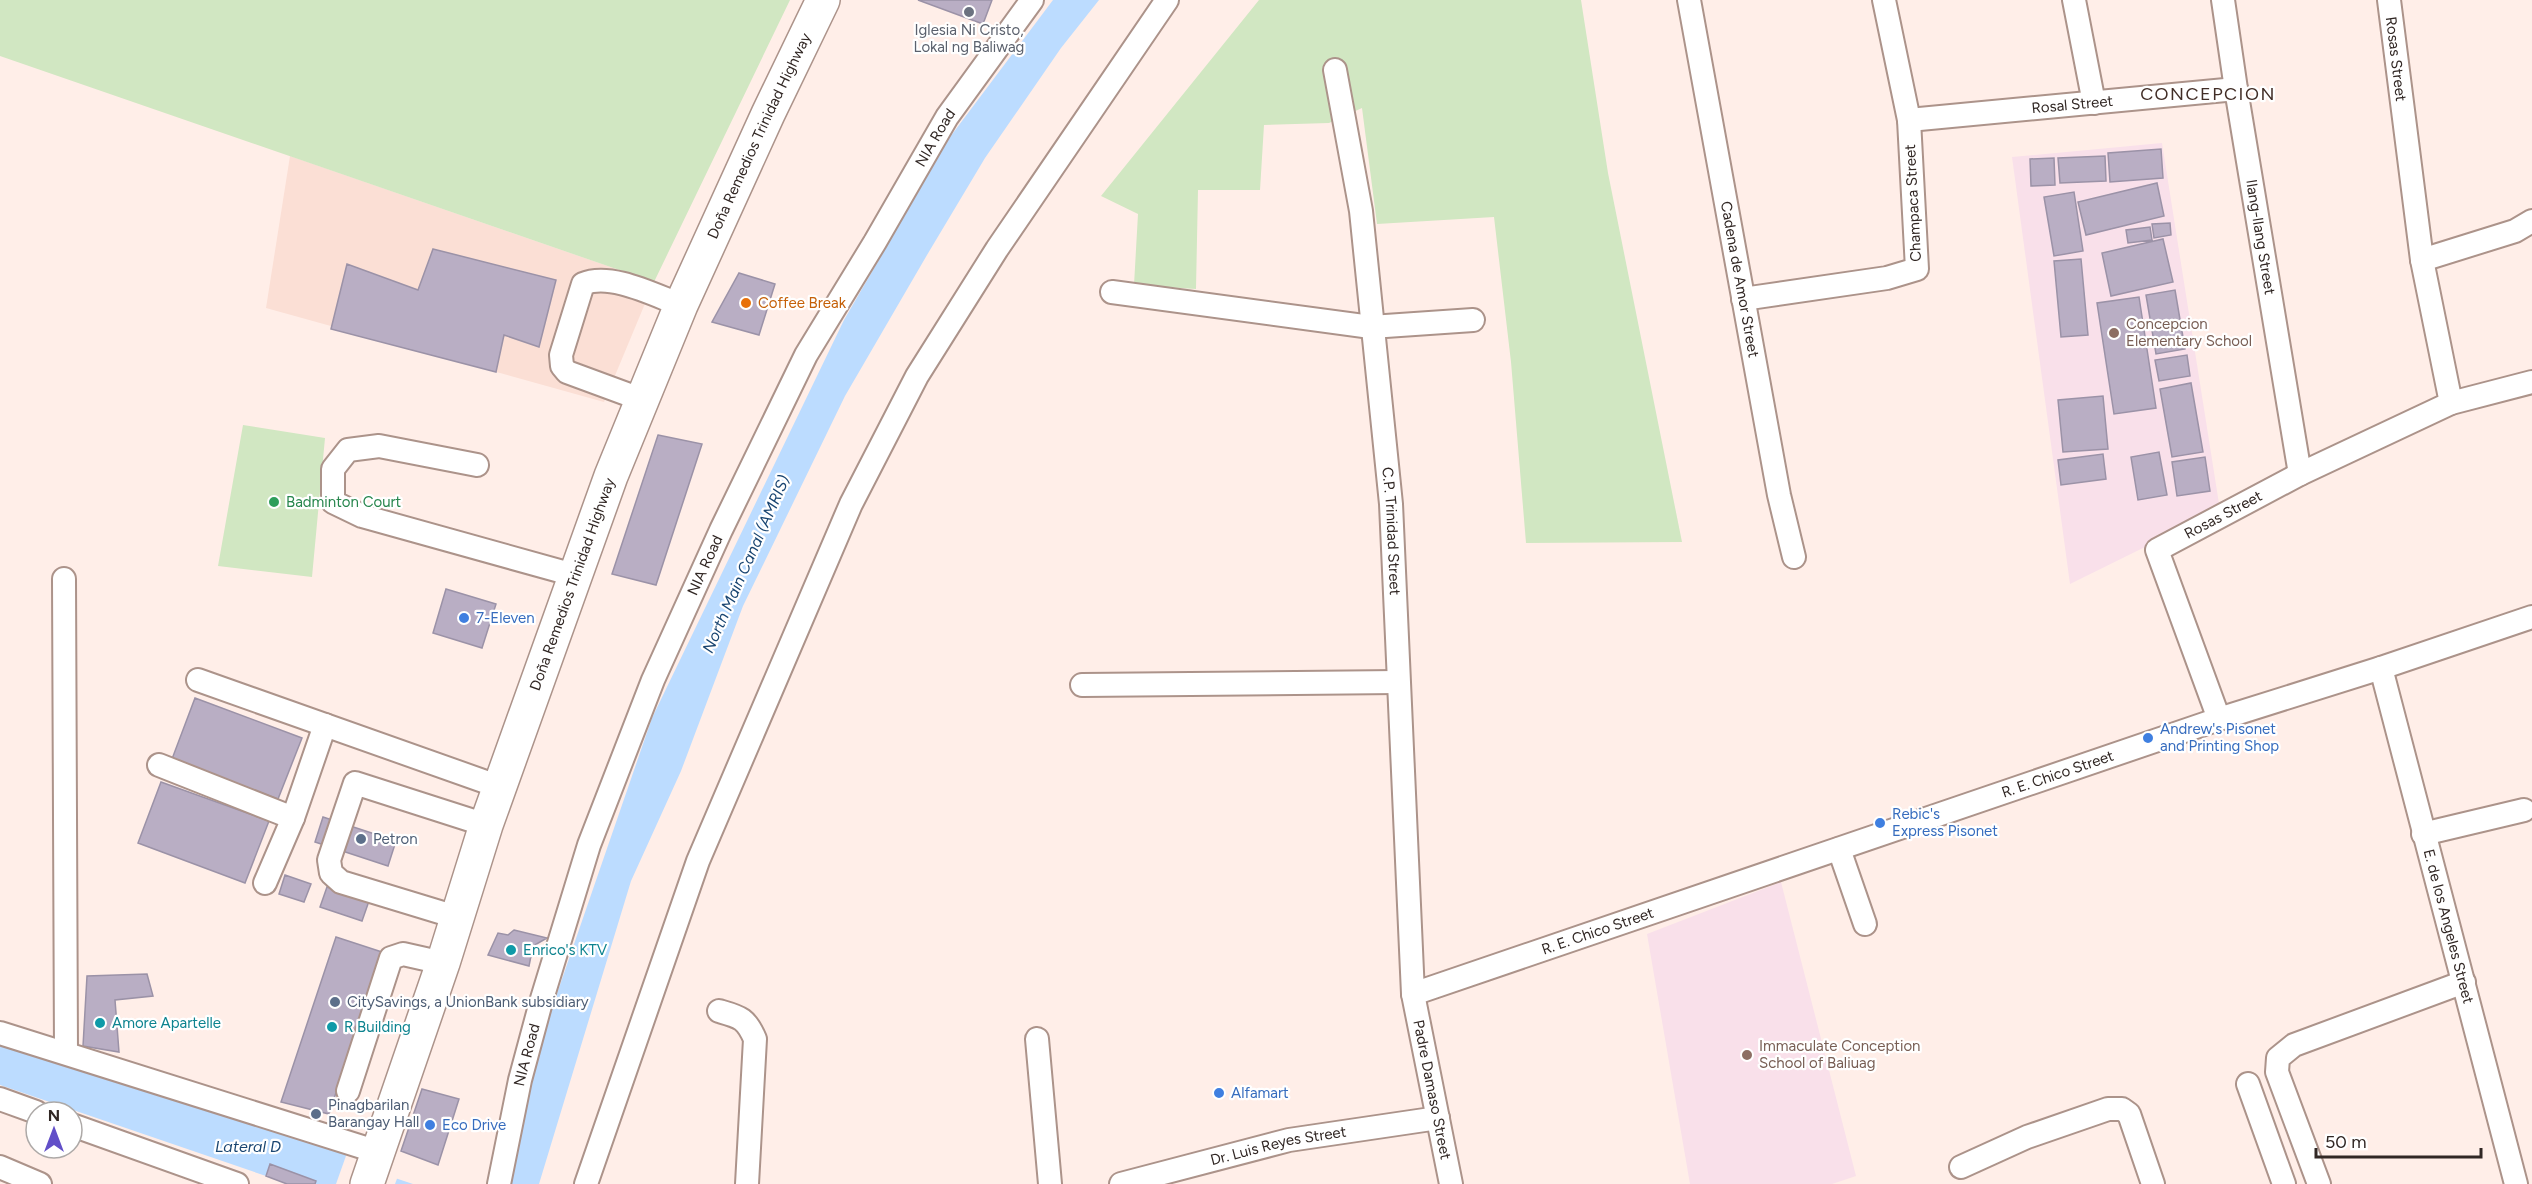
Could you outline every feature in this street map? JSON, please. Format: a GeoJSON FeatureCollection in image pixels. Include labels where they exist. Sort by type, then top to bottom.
{"type":"FeatureCollection","features":[{"type":"Feature","properties":{"kind":"highway","name":"Doña Remedios Trinidad Highway"},"geometry":{"type":"LineString","coordinates":[[373,1166],[486,825],[611,476],[681,305],[768,114],[824,0]]}},
{"type":"Feature","properties":{"kind":"street","name":"NIA Road"},"geometry":{"type":"LineString","coordinates":[[499,1184],[520,1080],[541,1002],[589,845],[653,680],[721,530],[806,355],[947,117],[1032,0]]}},
{"type":"Feature","properties":{"kind":"street"},"geometry":{"type":"LineString","coordinates":[[586,1184],[698,861],[851,504],[917,376],[990,259],[1167,0]]}},
{"type":"Feature","properties":{"kind":"street","name":"Cadena de Amor Street"},"geometry":{"type":"LineString","coordinates":[[1689,0],[1779,495],[1794,557]]}},
{"type":"Feature","properties":{"kind":"street","name":"Champaca Street"},"geometry":{"type":"LineString","coordinates":[[1743,299],[1887,278],[1917,269],[1909,120],[1884,0]]}},
{"type":"Feature","properties":{"kind":"street"},"geometry":{"type":"LineString","coordinates":[[2074,0],[2094,103]]}},
{"type":"Feature","properties":{"kind":"street","name":"Ilang-Ilang Street"},"geometry":{"type":"LineString","coordinates":[[2223,0],[2300,474]]}},
{"type":"Feature","properties":{"kind":"street","name":"Rosas Street"},"geometry":{"type":"LineString","coordinates":[[2389,0],[2422,260],[2451,403]]}},
{"type":"Feature","properties":{"kind":"street","name":"C.P. Trinidad Street"},"geometry":{"type":"LineString","coordinates":[[1335,70],[1361,211],[1371,327],[1391,504],[1413,994]]}},
{"type":"Feature","properties":{"kind":"street","name":"Rosal Street"},"geometry":{"type":"LineString","coordinates":[[1909,120],[2236,89]]}},
{"type":"Feature","properties":{"kind":"street"},"geometry":{"type":"LineString","coordinates":[[2422,260],[2516,231],[2532,221]]}},
{"type":"Feature","properties":{"kind":"street"},"geometry":{"type":"LineString","coordinates":[[644,400],[567,372],[562,366],[561,355],[583,284],[590,281],[611,280],[681,305]]}},
{"type":"Feature","properties":{"kind":"street"},"geometry":{"type":"LineString","coordinates":[[1112,292],[1371,327],[1473,320]]}},
{"type":"Feature","properties":{"kind":"street","name":"Rosas Street"},"geometry":{"type":"LineString","coordinates":[[2218,719],[2157,550],[2300,474],[2451,403],[2532,382]]}},
{"type":"Feature","properties":{"kind":"street"},"geometry":{"type":"LineString","coordinates":[[477,465],[379,446],[348,450],[333,469],[333,502],[362,516],[574,575]]}},
{"type":"Feature","properties":{"kind":"street"},"geometry":{"type":"LineString","coordinates":[[64,579],[66,1053]]}},
{"type":"Feature","properties":{"kind":"street","name":"R. E. Chico Street"},"geometry":{"type":"LineString","coordinates":[[1413,994],[2218,719],[2381,668],[2532,616]]}},
{"type":"Feature","properties":{"kind":"street","name":"E. de los Angeles Street"},"geometry":{"type":"LineString","coordinates":[[2381,668],[2423,834],[2518,1181]]}},
{"type":"Feature","properties":{"kind":"street"},"geometry":{"type":"LineString","coordinates":[[198,680],[500,787]]}},
{"type":"Feature","properties":{"kind":"street"},"geometry":{"type":"LineString","coordinates":[[1082,685],[1398,682]]}},
{"type":"Feature","properties":{"kind":"street"},"geometry":{"type":"LineString","coordinates":[[265,883],[293,818],[325,725]]}},
{"type":"Feature","properties":{"kind":"street"},"geometry":{"type":"LineString","coordinates":[[159,765],[293,818]]}},
{"type":"Feature","properties":{"kind":"street"},"geometry":{"type":"LineString","coordinates":[[456,916],[341,882],[331,873],[329,860],[355,783],[486,825]]}},
{"type":"Feature","properties":{"kind":"street"},"geometry":{"type":"LineString","coordinates":[[2423,834],[2524,810]]}},
{"type":"Feature","properties":{"kind":"street"},"geometry":{"type":"LineString","coordinates":[[1839,849],[1865,924]]}},
{"type":"Feature","properties":{"kind":"street"},"geometry":{"type":"LineString","coordinates":[[348,1091],[391,957],[403,954],[442,963]]}},
{"type":"Feature","properties":{"kind":"street"},"geometry":{"type":"LineString","coordinates":[[2319,1184],[2277,1072],[2278,1058],[2294,1045],[2464,982]]}},
{"type":"Feature","properties":{"kind":"street","name":"Padre Damaso Street"},"geometry":{"type":"LineString","coordinates":[[1413,994],[1451,1184]]}},
{"type":"Feature","properties":{"kind":"street"},"geometry":{"type":"LineString","coordinates":[[719,1011],[740,1016],[749,1025],[755,1039],[747,1184]]}},
{"type":"Feature","properties":{"kind":"street"},"geometry":{"type":"LineString","coordinates":[[0,1033],[66,1053],[373,1166]]}},
{"type":"Feature","properties":{"kind":"street"},"geometry":{"type":"LineString","coordinates":[[1037,1039],[1050,1184]]}},
{"type":"Feature","properties":{"kind":"street"},"geometry":{"type":"LineString","coordinates":[[2248,1084],[2284,1184]]}},
{"type":"Feature","properties":{"kind":"street"},"geometry":{"type":"LineString","coordinates":[[0,1100],[24,1108]]}},
{"type":"Feature","properties":{"kind":"street"},"geometry":{"type":"LineString","coordinates":[[1961,1167],[2027,1137],[2108,1109],[2122,1109],[2129,1114],[2153,1184]]}},
{"type":"Feature","properties":{"kind":"street","name":"Dr. Luis Reyes Street"},"geometry":{"type":"LineString","coordinates":[[1126,1183],[1289,1140],[1438,1118]]}},
{"type":"Feature","properties":{"kind":"street"},"geometry":{"type":"LineString","coordinates":[[84,1129],[237,1184]]}},
{"type":"Feature","properties":{"kind":"street"},"geometry":{"type":"LineString","coordinates":[[11,1175],[40,1184]]}},
{"type":"Feature","properties":{"kind":"shaded area","name":"Concepcion Elementary School"},"geometry":{"type":"Polygon","coordinates":[[[2162,143],[2220,510],[2070,584],[2012,157],[2162,143]]]}},
{"type":"Feature","properties":{"kind":"shaded area"},"geometry":{"type":"Polygon","coordinates":[[[290,156],[654,282],[604,402],[266,308],[290,156]]]}},
{"type":"Feature","properties":{"kind":"shaded area","name":"Immaculate Conception School of Baliuag"},"geometry":{"type":"Polygon","coordinates":[[[1781,882],[1856,1176],[1832,1184],[1690,1184],[1647,934],[1781,882]]]}},
{"type":"Feature","properties":{"kind":"green space"},"geometry":{"type":"Polygon","coordinates":[[[0,0],[790,0],[654,282],[0,56],[0,0]]]}},
{"type":"Feature","properties":{"kind":"green space"},"geometry":{"type":"Polygon","coordinates":[[[1259,0],[1581,0],[1608,173],[1682,542],[1526,543],[1511,362],[1494,217],[1377,224],[1362,108],[1329,123],[1264,125],[1260,190],[1198,190],[1196,289],[1134,285],[1138,214],[1101,196],[1259,0]]]}},
{"type":"Feature","properties":{"kind":"green space","name":"Badminton Court"},"geometry":{"type":"Polygon","coordinates":[[[243,425],[325,438],[312,577],[218,566],[243,425]]]}},
{"type":"Feature","properties":{"kind":"water","name":"North Main Canal (AMRIS)"},"geometry":{"type":"Polygon","coordinates":[[[1053,0],[1099,0],[1061,48],[985,158],[845,396],[743,606],[681,771],[631,881],[539,1184],[508,1184],[542,1037],[652,718],[844,320],[950,137],[1053,0]]]}},
{"type":"Feature","properties":{"kind":"water","name":"Lateral D"},"geometry":{"type":"Polygon","coordinates":[[[0,1045],[329,1147],[383,1174],[413,1184],[315,1184],[270,1165],[266,1176],[84,1114],[84,1100],[44,1100],[0,1085],[0,1045]]]}},
{"type":"Feature","properties":{"kind":"pier"},"geometry":{"type":"Polygon","coordinates":[[[347,1153],[398,1176],[395,1184],[336,1184],[347,1153]]]}},
{"type":"Feature","properties":{"kind":"building","name":"Iglesia Ni Cristo, Lokal ng Baliwag"},"geometry":{"type":"Polygon","coordinates":[[[918,0],[992,0],[983,24],[918,0]]]}},
{"type":"Feature","properties":{"kind":"building"},"geometry":{"type":"Polygon","coordinates":[[[2161,149],[2163,178],[2110,182],[2108,153],[2161,149]]]}},
{"type":"Feature","properties":{"kind":"building"},"geometry":{"type":"Polygon","coordinates":[[[2105,156],[2106,181],[2060,183],[2058,158],[2105,156]]]}},
{"type":"Feature","properties":{"kind":"building"},"geometry":{"type":"Polygon","coordinates":[[[2054,158],[2055,185],[2031,186],[2030,159],[2054,158]]]}},
{"type":"Feature","properties":{"kind":"building"},"geometry":{"type":"Polygon","coordinates":[[[2157,183],[2164,216],[2086,235],[2078,202],[2157,183]]]}},
{"type":"Feature","properties":{"kind":"building"},"geometry":{"type":"Polygon","coordinates":[[[2074,192],[2083,251],[2054,256],[2044,197],[2074,192]]]}},
{"type":"Feature","properties":{"kind":"building"},"geometry":{"type":"Polygon","coordinates":[[[2170,223],[2171,235],[2154,238],[2152,224],[2170,223]]]}},
{"type":"Feature","properties":{"kind":"building"},"geometry":{"type":"Polygon","coordinates":[[[2150,227],[2152,240],[2128,243],[2126,230],[2150,227]]]}},
{"type":"Feature","properties":{"kind":"building"},"geometry":{"type":"Polygon","coordinates":[[[2163,239],[2173,282],[2111,296],[2102,253],[2163,239]]]}},
{"type":"Feature","properties":{"kind":"building"},"geometry":{"type":"Polygon","coordinates":[[[433,249],[556,280],[539,347],[504,335],[496,372],[331,329],[347,264],[418,290],[433,249]]]}},
{"type":"Feature","properties":{"kind":"building"},"geometry":{"type":"Polygon","coordinates":[[[2081,259],[2088,335],[2061,337],[2054,261],[2081,259]]]}},
{"type":"Feature","properties":{"kind":"building","name":"Coffee Break"},"geometry":{"type":"Polygon","coordinates":[[[739,273],[775,284],[759,335],[712,322],[739,273]]]}},
{"type":"Feature","properties":{"kind":"building"},"geometry":{"type":"Polygon","coordinates":[[[2175,290],[2185,349],[2156,354],[2146,295],[2175,290]]]}},
{"type":"Feature","properties":{"kind":"building"},"geometry":{"type":"Polygon","coordinates":[[[2139,297],[2156,408],[2114,414],[2097,303],[2139,297]]]}},
{"type":"Feature","properties":{"kind":"building"},"geometry":{"type":"Polygon","coordinates":[[[2187,355],[2190,376],[2159,381],[2155,360],[2187,355]]]}},
{"type":"Feature","properties":{"kind":"building"},"geometry":{"type":"Polygon","coordinates":[[[2191,383],[2203,452],[2172,457],[2160,389],[2191,383]]]}},
{"type":"Feature","properties":{"kind":"building"},"geometry":{"type":"Polygon","coordinates":[[[2103,396],[2108,449],[2063,452],[2058,400],[2103,396]]]}},
{"type":"Feature","properties":{"kind":"building"},"geometry":{"type":"Polygon","coordinates":[[[658,435],[702,444],[656,585],[612,574],[658,435]]]}},
{"type":"Feature","properties":{"kind":"building"},"geometry":{"type":"Polygon","coordinates":[[[2159,452],[2167,495],[2138,500],[2131,457],[2159,452]]]}},
{"type":"Feature","properties":{"kind":"building"},"geometry":{"type":"Polygon","coordinates":[[[2103,454],[2106,479],[2061,485],[2058,460],[2103,454]]]}},
{"type":"Feature","properties":{"kind":"building"},"geometry":{"type":"Polygon","coordinates":[[[2205,457],[2210,491],[2177,496],[2172,462],[2205,457]]]}},
{"type":"Feature","properties":{"kind":"building","name":"7-Eleven"},"geometry":{"type":"Polygon","coordinates":[[[446,589],[496,604],[482,648],[433,633],[446,589]]]}},
{"type":"Feature","properties":{"kind":"building"},"geometry":{"type":"Polygon","coordinates":[[[195,698],[302,738],[278,799],[172,759],[195,698]]]}},
{"type":"Feature","properties":{"kind":"building"},"geometry":{"type":"Polygon","coordinates":[[[161,782],[269,821],[245,883],[138,843],[161,782]]]}},
{"type":"Feature","properties":{"kind":"building"},"geometry":{"type":"Polygon","coordinates":[[[323,817],[396,841],[388,866],[315,842],[323,817]]]}},
{"type":"Feature","properties":{"kind":"building"},"geometry":{"type":"Polygon","coordinates":[[[285,875],[311,884],[304,902],[279,894],[285,875]]]}},
{"type":"Feature","properties":{"kind":"building"},"geometry":{"type":"Polygon","coordinates":[[[327,887],[369,901],[362,921],[320,907],[327,887]]]}},
{"type":"Feature","properties":{"kind":"building","name":"Enrico's KTV"},"geometry":{"type":"Polygon","coordinates":[[[514,930],[547,938],[533,946],[529,966],[488,955],[498,933],[508,935],[514,930]]]}},
{"type":"Feature","properties":{"kind":"building","name":"R Building"},"geometry":{"type":"Polygon","coordinates":[[[336,937],[382,952],[329,1114],[281,1102],[336,937]]]}},
{"type":"Feature","properties":{"kind":"building","name":"Amore Apartelle"},"geometry":{"type":"Polygon","coordinates":[[[147,974],[153,996],[115,1000],[119,1052],[83,1046],[87,976],[147,974]]]}},
{"type":"Feature","properties":{"kind":"building","name":"Eco Drive"},"geometry":{"type":"Polygon","coordinates":[[[422,1089],[459,1099],[438,1165],[401,1151],[422,1089]]]}},
{"type":"Feature","properties":{"kind":"building"},"geometry":{"type":"Polygon","coordinates":[[[270,1164],[316,1181],[315,1184],[287,1184],[266,1176],[270,1164]]]}},
{"type":"Feature","properties":{"kind":"place","name":"Iglesia Ni Cristo, Lokal ng Baliwag"},"geometry":{"type":"Point","coordinates":[969,12]}},
{"type":"Feature","properties":{"kind":"place","name":"Coffee Break"},"geometry":{"type":"Point","coordinates":[746,303]}},
{"type":"Feature","properties":{"kind":"place","name":"Concepcion Elementary School"},"geometry":{"type":"Point","coordinates":[2114,333]}},
{"type":"Feature","properties":{"kind":"place","name":"Badminton Court"},"geometry":{"type":"Point","coordinates":[274,502]}},
{"type":"Feature","properties":{"kind":"place","name":"7-Eleven"},"geometry":{"type":"Point","coordinates":[464,618]}},
{"type":"Feature","properties":{"kind":"place","name":"Andrew's Pisonet and Printing Shop"},"geometry":{"type":"Point","coordinates":[2148,738]}},
{"type":"Feature","properties":{"kind":"place","name":"Rebic's Express Pisonet"},"geometry":{"type":"Point","coordinates":[1880,823]}},
{"type":"Feature","properties":{"kind":"place","name":"Petron"},"geometry":{"type":"Point","coordinates":[361,839]}},
{"type":"Feature","properties":{"kind":"place","name":"Enrico's KTV"},"geometry":{"type":"Point","coordinates":[511,950]}},
{"type":"Feature","properties":{"kind":"place","name":"CitySavings, a UnionBank subsidiary"},"geometry":{"type":"Point","coordinates":[335,1002]}},
{"type":"Feature","properties":{"kind":"place","name":"Amore Apartelle"},"geometry":{"type":"Point","coordinates":[100,1023]}},
{"type":"Feature","properties":{"kind":"place","name":"R Building"},"geometry":{"type":"Point","coordinates":[332,1027]}},
{"type":"Feature","properties":{"kind":"place","name":"Immaculate Conception School of Baliuag"},"geometry":{"type":"Point","coordinates":[1747,1055]}},
{"type":"Feature","properties":{"kind":"place","name":"Alfamart"},"geometry":{"type":"Point","coordinates":[1219,1093]}},
{"type":"Feature","properties":{"kind":"place","name":"Pinagbarilan Barangay Hall"},"geometry":{"type":"Point","coordinates":[316,1114]}},
{"type":"Feature","properties":{"kind":"place","name":"Eco Drive"},"geometry":{"type":"Point","coordinates":[430,1125]}},
{"type":"Feature","properties":{"kind":"district","name":"CONCEPCION"},"geometry":{"type":"Point","coordinates":[2208,94]}}]}
